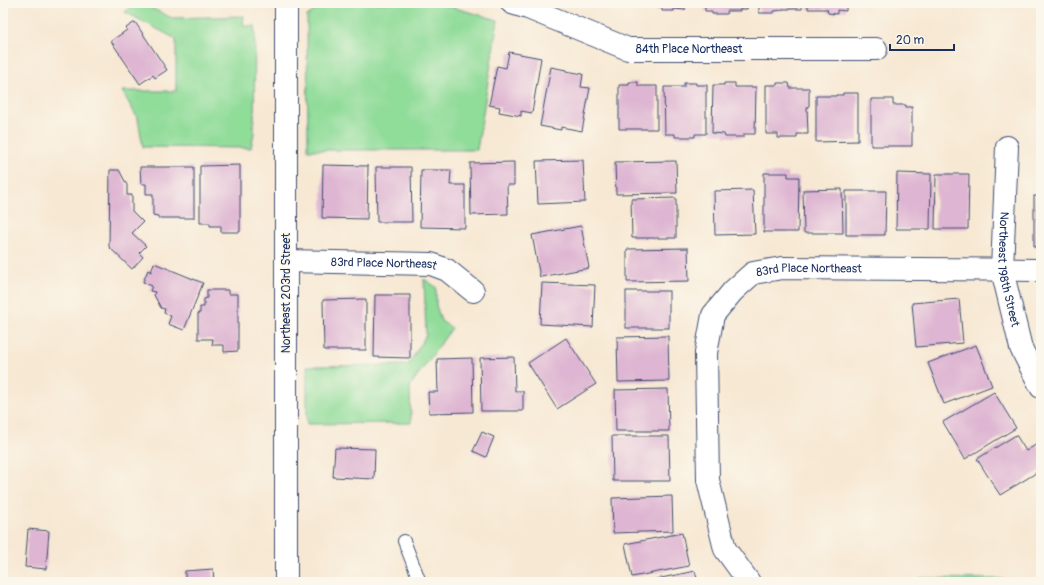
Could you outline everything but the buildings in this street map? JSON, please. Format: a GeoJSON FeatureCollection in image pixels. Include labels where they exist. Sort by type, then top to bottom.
{"type":"FeatureCollection","features":[{"type":"Feature","properties":{"kind":"street","name":"Northeast 203rd Street"},"geometry":{"type":"LineString","coordinates":[[286,3],[286,582]]}},
{"type":"Feature","properties":{"kind":"street","name":"84th Place Northeast"},"geometry":{"type":"LineString","coordinates":[[523,5],[628,48],[876,49]]}},
{"type":"Feature","properties":{"kind":"street","name":"Northeast 198th Street"},"geometry":{"type":"LineString","coordinates":[[1007,146],[1002,270],[1021,348],[1041,387]]}},
{"type":"Feature","properties":{"kind":"street","name":"83rd Place Northeast"},"geometry":{"type":"LineString","coordinates":[[286,261],[431,264],[447,270],[473,290]]}},
{"type":"Feature","properties":{"kind":"street","name":"83rd Place Northeast"},"geometry":{"type":"LineString","coordinates":[[749,582],[725,549],[708,480],[706,353],[713,315],[733,291],[753,273],[782,268],[1041,270]]}},
{"type":"Feature","properties":{"kind":"lane"},"geometry":{"type":"LineString","coordinates":[[404,541],[420,582]]}},
{"type":"Feature","properties":{"kind":"green space"},"geometry":{"type":"Polygon","coordinates":[[[133,3],[141,3],[172,18],[244,16],[243,26],[255,26],[254,133],[251,148],[143,147],[138,119],[122,91],[176,91],[176,39],[125,12],[133,3]]]}},
{"type":"Feature","properties":{"kind":"green space"},"geometry":{"type":"Polygon","coordinates":[[[326,3],[432,3],[498,20],[477,150],[308,150],[307,16],[326,3]]]}},
{"type":"Feature","properties":{"kind":"green space"},"geometry":{"type":"Polygon","coordinates":[[[424,279],[436,287],[436,305],[441,321],[452,328],[410,386],[411,423],[307,424],[307,366],[408,365],[426,335],[424,279]]]}},
{"type":"Feature","properties":{"kind":"green space"},"geometry":{"type":"Polygon","coordinates":[[[920,578],[1005,579],[1005,582],[920,582],[920,578]]]}}]}
